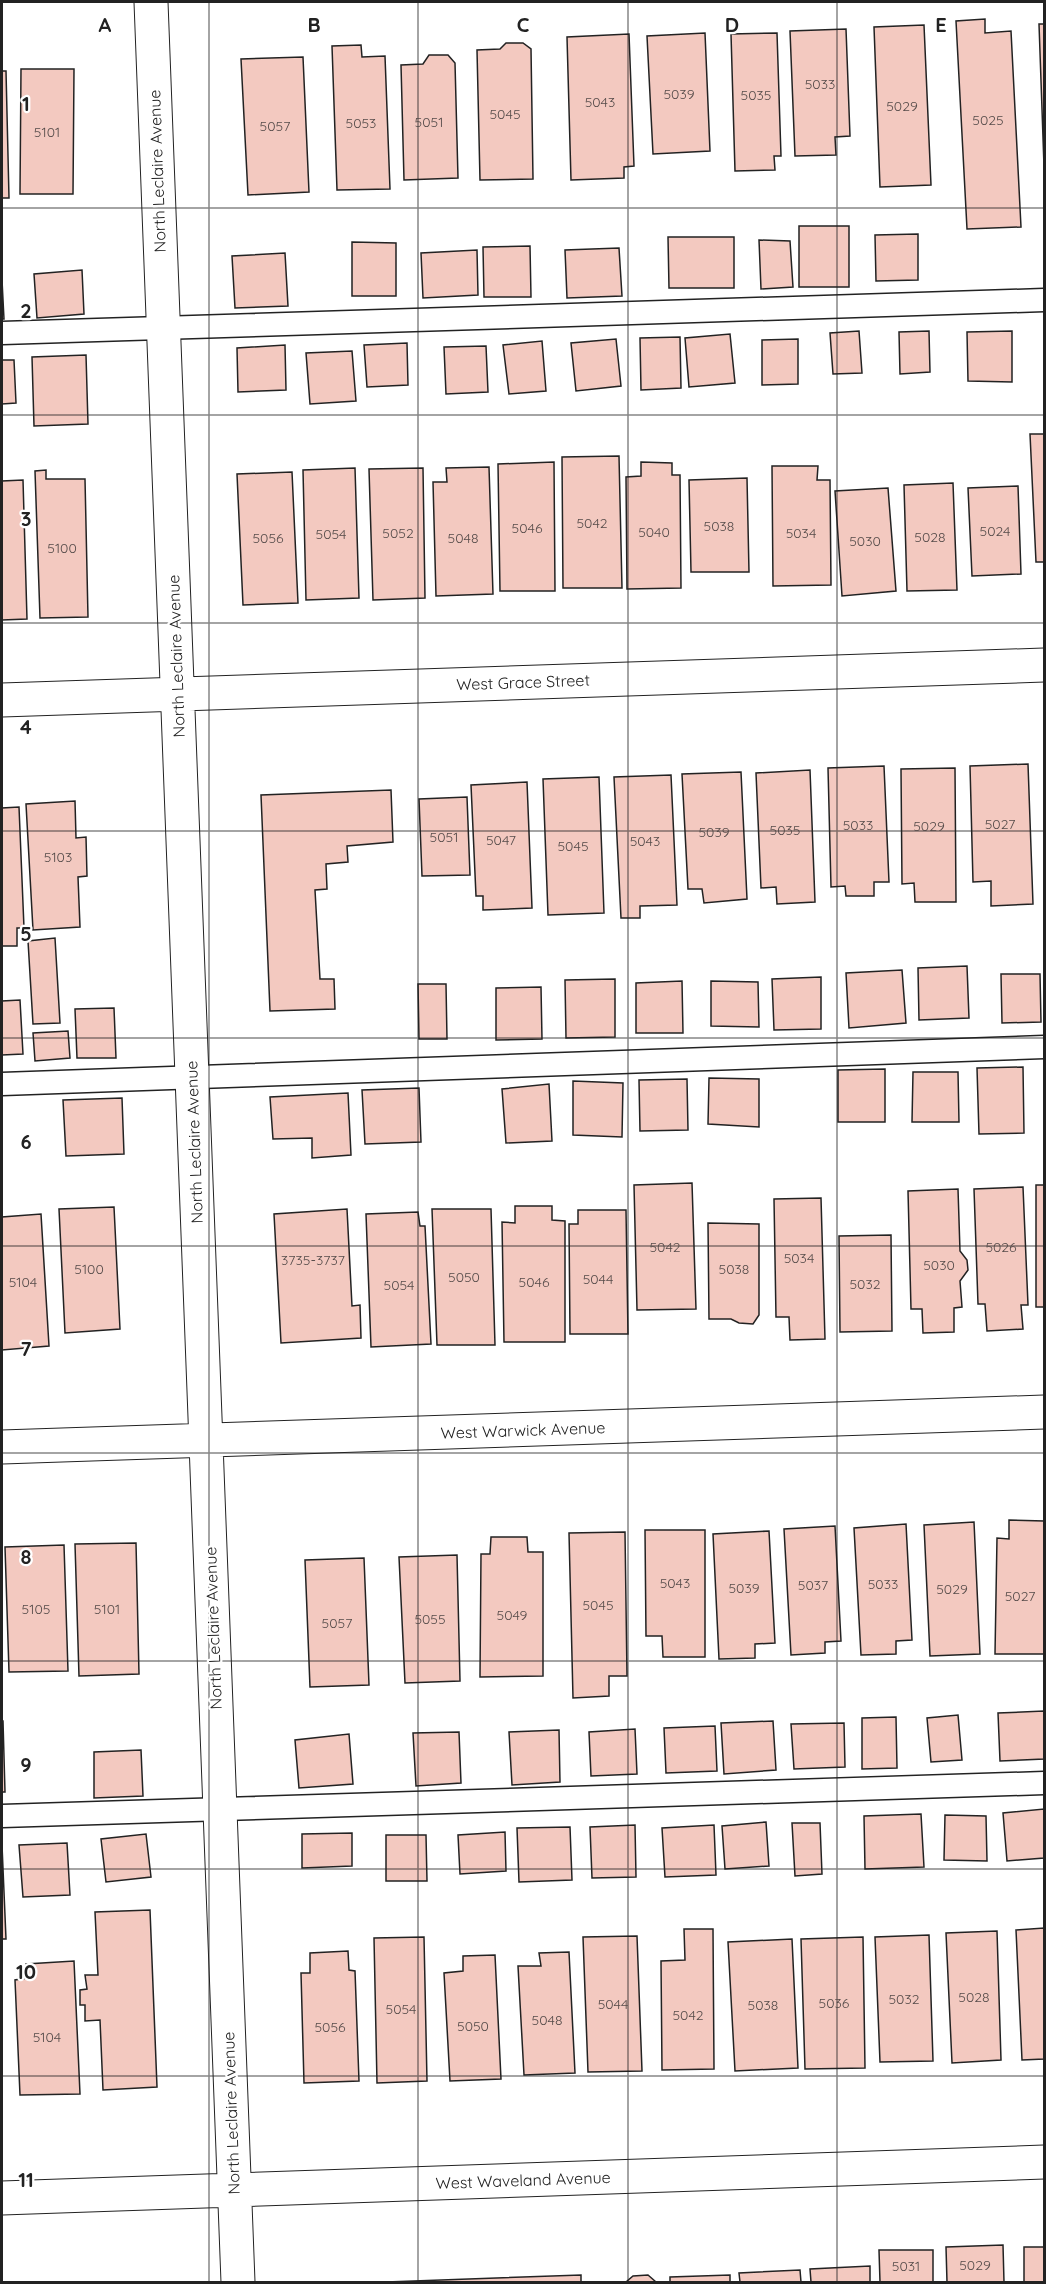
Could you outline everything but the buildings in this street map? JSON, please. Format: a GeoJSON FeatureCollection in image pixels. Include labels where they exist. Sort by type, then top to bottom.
{"type":"FeatureCollection","features":[{"type":"Feature","properties":{"kind":"street","name":"North Leclaire Avenue"},"geometry":{"type":"LineString","coordinates":[[151,2],[238,2283]]}},
{"type":"Feature","properties":{"kind":"street","name":"West Grace Street"},"geometry":{"type":"LineString","coordinates":[[2,700],[1044,664]]}},
{"type":"Feature","properties":{"kind":"street","name":"West Warwick Avenue"},"geometry":{"type":"LineString","coordinates":[[2,1447],[1044,1412]]}},
{"type":"Feature","properties":{"kind":"street","name":"West Waveland Avenue"},"geometry":{"type":"LineString","coordinates":[[2,2198],[1044,2163]]}},
{"type":"Feature","properties":{"kind":"lane"},"geometry":{"type":"LineString","coordinates":[[2,333],[1044,300]]}},
{"type":"Feature","properties":{"kind":"lane"},"geometry":{"type":"LineString","coordinates":[[2,1084],[1044,1047]]}},
{"type":"Feature","properties":{"kind":"lane"},"geometry":{"type":"LineString","coordinates":[[2,1816],[1044,1784]]}}]}
